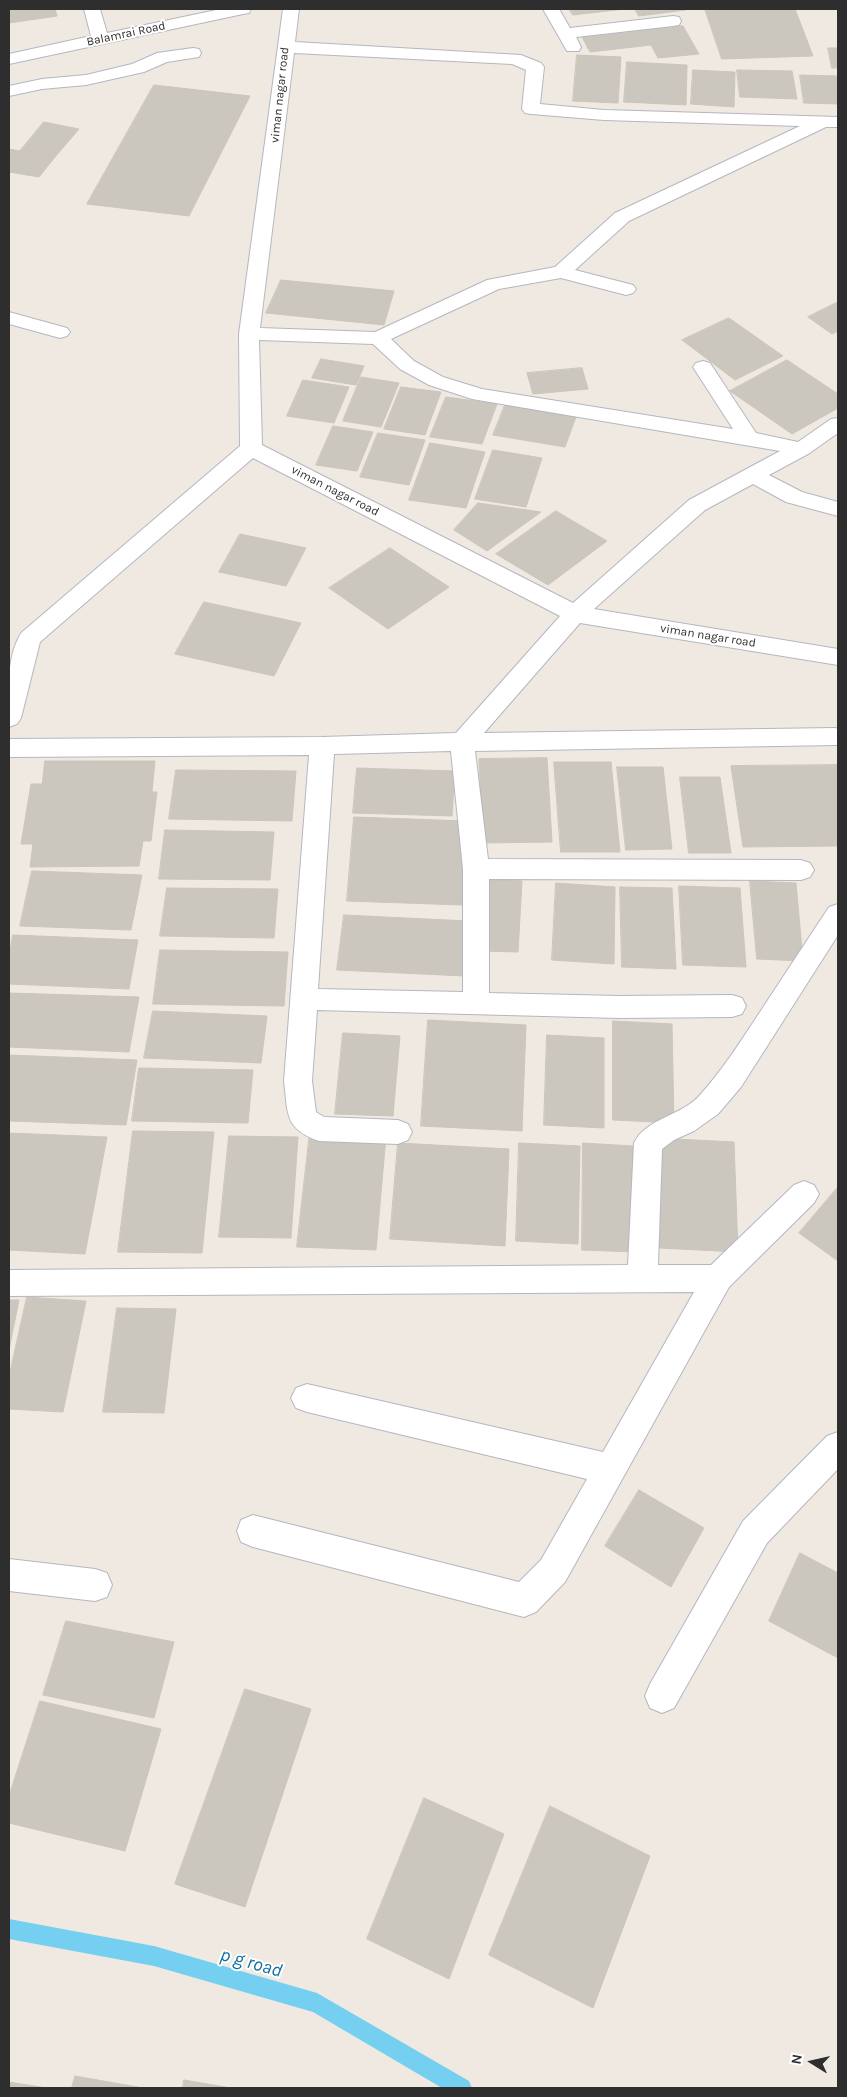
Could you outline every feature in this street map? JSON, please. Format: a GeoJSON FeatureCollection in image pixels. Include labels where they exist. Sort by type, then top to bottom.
{"type":"FeatureCollection","features":[{"type":"Feature","properties":{"kind":"street"},"geometry":{"type":"LineString","coordinates":[[92,9],[100,40]]}},
{"type":"Feature","properties":{"kind":"street","name":"Balamrai Road"},"geometry":{"type":"LineString","coordinates":[[9,59],[243,9]]}},
{"type":"Feature","properties":{"kind":"street","name":"viman nagar road"},"geometry":{"type":"LineString","coordinates":[[291,9],[250,334],[251,448],[575,614],[838,657]]}},
{"type":"Feature","properties":{"kind":"street"},"geometry":{"type":"LineString","coordinates":[[551,9],[570,40],[673,21]]}},
{"type":"Feature","properties":{"kind":"street"},"geometry":{"type":"LineString","coordinates":[[146,30],[163,57]]}},
{"type":"Feature","properties":{"kind":"street"},"geometry":{"type":"LineString","coordinates":[[285,47],[515,59],[535,67],[532,109],[604,115],[832,122]]}},
{"type":"Feature","properties":{"kind":"street"},"geometry":{"type":"LineString","coordinates":[[10,89],[86,80],[138,68],[163,57],[193,53]]}},
{"type":"Feature","properties":{"kind":"street"},"geometry":{"type":"LineString","coordinates":[[561,272],[622,217],[832,122]]}},
{"type":"Feature","properties":{"kind":"street"},"geometry":{"type":"LineString","coordinates":[[250,334],[378,338],[494,284],[561,272],[626,289]]}},
{"type":"Feature","properties":{"kind":"street"},"geometry":{"type":"LineString","coordinates":[[9,318],[60,332]]}},
{"type":"Feature","properties":{"kind":"street"},"geometry":{"type":"LineString","coordinates":[[378,338],[407,365],[436,381],[478,395],[749,438],[801,449]]}},
{"type":"Feature","properties":{"kind":"street"},"geometry":{"type":"LineString","coordinates":[[703,367],[749,438]]}},
{"type":"Feature","properties":{"kind":"street"},"geometry":{"type":"LineString","coordinates":[[476,1002],[476,869],[462,742],[575,614],[697,505],[801,449],[838,424]]}},
{"type":"Feature","properties":{"kind":"street"},"geometry":{"type":"LineString","coordinates":[[9,718],[19,638],[251,448]]}},
{"type":"Feature","properties":{"kind":"street"},"geometry":{"type":"LineString","coordinates":[[754,475],[775,490],[815,505],[838,509]]}},
{"type":"Feature","properties":{"kind":"street"},"geometry":{"type":"LineString","coordinates":[[9,748],[322,746],[462,742],[835,737]]}},
{"type":"Feature","properties":{"kind":"street"},"geometry":{"type":"LineString","coordinates":[[322,746],[298,1081],[303,1118],[319,1129],[398,1132]]}},
{"type":"Feature","properties":{"kind":"street"},"geometry":{"type":"LineString","coordinates":[[476,869],[801,870]]}},
{"type":"Feature","properties":{"kind":"street"},"geometry":{"type":"LineString","coordinates":[[642,1278],[648,1143],[664,1132],[684,1123],[708,1106],[731,1079],[838,914]]}},
{"type":"Feature","properties":{"kind":"street"},"geometry":{"type":"LineString","coordinates":[[304,999],[619,1007],[732,1006]]}},
{"type":"Feature","properties":{"kind":"street"},"geometry":{"type":"LineString","coordinates":[[253,1530],[524,1600],[553,1571],[609,1468],[718,1278],[804,1194]]}},
{"type":"Feature","properties":{"kind":"street"},"geometry":{"type":"LineString","coordinates":[[9,1283],[718,1278]]}},
{"type":"Feature","properties":{"kind":"street"},"geometry":{"type":"LineString","coordinates":[[307,1398],[609,1468]]}},
{"type":"Feature","properties":{"kind":"street"},"geometry":{"type":"LineString","coordinates":[[662,1696],[755,1532],[838,1447]]}},
{"type":"Feature","properties":{"kind":"street"},"geometry":{"type":"LineString","coordinates":[[9,1575],[95,1585]]}},
{"type":"Feature","properties":{"kind":"building"},"geometry":{"type":"Polygon","coordinates":[[[9,9],[55,9],[57,16],[9,23],[9,9]]]}},
{"type":"Feature","properties":{"kind":"building"},"geometry":{"type":"Polygon","coordinates":[[[569,9],[625,9],[573,15],[569,9]]]}},
{"type":"Feature","properties":{"kind":"building"},"geometry":{"type":"Polygon","coordinates":[[[635,9],[685,9],[686,10],[639,16],[635,9]]]}},
{"type":"Feature","properties":{"kind":"building"},"geometry":{"type":"Polygon","coordinates":[[[705,9],[795,9],[813,56],[722,59],[705,9]]]}},
{"type":"Feature","properties":{"kind":"building"},"geometry":{"type":"Polygon","coordinates":[[[683,26],[699,54],[658,58],[651,45],[590,52],[582,37],[683,26]]]}},
{"type":"Feature","properties":{"kind":"building"},"geometry":{"type":"Polygon","coordinates":[[[828,48],[838,48],[838,68],[832,68],[828,48]]]}},
{"type":"Feature","properties":{"kind":"building"},"geometry":{"type":"Polygon","coordinates":[[[577,55],[621,57],[618,103],[573,101],[577,55]]]}},
{"type":"Feature","properties":{"kind":"building"},"geometry":{"type":"Polygon","coordinates":[[[627,62],[687,65],[686,105],[624,102],[627,62]]]}},
{"type":"Feature","properties":{"kind":"building"},"geometry":{"type":"Polygon","coordinates":[[[693,70],[735,72],[734,107],[691,104],[693,70]]]}},
{"type":"Feature","properties":{"kind":"building"},"geometry":{"type":"Polygon","coordinates":[[[737,70],[792,71],[797,99],[740,97],[737,70]]]}},
{"type":"Feature","properties":{"kind":"building"},"geometry":{"type":"Polygon","coordinates":[[[800,75],[838,76],[838,104],[804,103],[800,75]]]}},
{"type":"Feature","properties":{"kind":"building"},"geometry":{"type":"Polygon","coordinates":[[[154,85],[250,96],[189,216],[87,204],[154,85]]]}},
{"type":"Feature","properties":{"kind":"building"},"geometry":{"type":"Polygon","coordinates":[[[44,122],[79,129],[55,157],[20,151],[44,122]]]}},
{"type":"Feature","properties":{"kind":"building"},"geometry":{"type":"Polygon","coordinates":[[[9,149],[55,157],[39,177],[9,172],[9,149]]]}},
{"type":"Feature","properties":{"kind":"building"},"geometry":{"type":"Polygon","coordinates":[[[281,280],[394,291],[384,325],[266,313],[281,280]]]}},
{"type":"Feature","properties":{"kind":"building"},"geometry":{"type":"Polygon","coordinates":[[[838,302],[838,331],[832,334],[808,317],[838,302]]]}},
{"type":"Feature","properties":{"kind":"building"},"geometry":{"type":"Polygon","coordinates":[[[729,318],[783,356],[735,380],[682,340],[729,318]]]}},
{"type":"Feature","properties":{"kind":"building"},"geometry":{"type":"Polygon","coordinates":[[[321,359],[364,366],[356,385],[312,378],[321,359]]]}},
{"type":"Feature","properties":{"kind":"building"},"geometry":{"type":"Polygon","coordinates":[[[787,360],[838,394],[838,408],[792,434],[730,391],[787,360]]]}},
{"type":"Feature","properties":{"kind":"building"},"geometry":{"type":"Polygon","coordinates":[[[582,368],[588,389],[533,394],[527,373],[582,368]]]}},
{"type":"Feature","properties":{"kind":"building"},"geometry":{"type":"Polygon","coordinates":[[[361,377],[399,383],[381,427],[343,421],[361,377]]]}},
{"type":"Feature","properties":{"kind":"building"},"geometry":{"type":"Polygon","coordinates":[[[303,380],[349,387],[334,423],[287,416],[303,380]]]}},
{"type":"Feature","properties":{"kind":"building"},"geometry":{"type":"Polygon","coordinates":[[[401,387],[441,392],[425,435],[384,429],[401,387]]]}},
{"type":"Feature","properties":{"kind":"building"},"geometry":{"type":"Polygon","coordinates":[[[446,397],[497,404],[482,444],[430,437],[446,397]]]}},
{"type":"Feature","properties":{"kind":"building"},"geometry":{"type":"Polygon","coordinates":[[[505,405],[576,417],[565,447],[493,435],[505,405]]]}},
{"type":"Feature","properties":{"kind":"building"},"geometry":{"type":"Polygon","coordinates":[[[333,426],[373,432],[357,471],[316,465],[333,426]]]}},
{"type":"Feature","properties":{"kind":"building"},"geometry":{"type":"Polygon","coordinates":[[[378,433],[425,440],[409,485],[360,477],[378,433]]]}},
{"type":"Feature","properties":{"kind":"building"},"geometry":{"type":"Polygon","coordinates":[[[430,443],[485,452],[466,508],[409,500],[430,443]]]}},
{"type":"Feature","properties":{"kind":"building"},"geometry":{"type":"Polygon","coordinates":[[[493,450],[542,458],[526,507],[475,499],[493,450]]]}},
{"type":"Feature","properties":{"kind":"building"},"geometry":{"type":"Polygon","coordinates":[[[478,503],[541,512],[487,551],[454,530],[478,503]]]}},
{"type":"Feature","properties":{"kind":"building"},"geometry":{"type":"Polygon","coordinates":[[[556,511],[607,541],[548,585],[496,554],[556,511]]]}},
{"type":"Feature","properties":{"kind":"building"},"geometry":{"type":"Polygon","coordinates":[[[240,534],[306,548],[286,586],[219,572],[240,534]]]}},
{"type":"Feature","properties":{"kind":"building"},"geometry":{"type":"Polygon","coordinates":[[[390,548],[449,587],[388,629],[329,588],[390,548]]]}},
{"type":"Feature","properties":{"kind":"building"},"geometry":{"type":"Polygon","coordinates":[[[204,602],[301,623],[274,676],[175,654],[204,602]]]}},
{"type":"Feature","properties":{"kind":"building"},"geometry":{"type":"Polygon","coordinates":[[[547,758],[552,842],[483,843],[479,759],[547,758]]]}},
{"type":"Feature","properties":{"kind":"building"},"geometry":{"type":"Polygon","coordinates":[[[45,761],[155,761],[152,792],[157,792],[151,841],[143,841],[139,866],[30,867],[33,844],[21,844],[31,784],[42,784],[45,761]]]}},
{"type":"Feature","properties":{"kind":"building"},"geometry":{"type":"Polygon","coordinates":[[[554,762],[611,762],[620,852],[561,852],[554,762]]]}},
{"type":"Feature","properties":{"kind":"building"},"geometry":{"type":"Polygon","coordinates":[[[838,765],[838,846],[743,847],[731,766],[838,765]]]}},
{"type":"Feature","properties":{"kind":"building"},"geometry":{"type":"Polygon","coordinates":[[[617,767],[663,767],[672,849],[626,850],[617,767]]]}},
{"type":"Feature","properties":{"kind":"building"},"geometry":{"type":"Polygon","coordinates":[[[357,768],[455,771],[452,816],[353,813],[357,768]]]}},
{"type":"Feature","properties":{"kind":"building"},"geometry":{"type":"Polygon","coordinates":[[[176,770],[296,771],[292,821],[169,819],[176,770]]]}},
{"type":"Feature","properties":{"kind":"building"},"geometry":{"type":"Polygon","coordinates":[[[680,777],[720,777],[731,853],[689,853],[680,777]]]}},
{"type":"Feature","properties":{"kind":"building"},"geometry":{"type":"Polygon","coordinates":[[[354,817],[466,821],[462,905],[347,901],[354,817]]]}},
{"type":"Feature","properties":{"kind":"building"},"geometry":{"type":"Polygon","coordinates":[[[165,830],[274,832],[270,880],[159,879],[165,830]]]}},
{"type":"Feature","properties":{"kind":"building"},"geometry":{"type":"Polygon","coordinates":[[[32,871],[142,875],[131,930],[20,926],[32,871]]]}},
{"type":"Feature","properties":{"kind":"building"},"geometry":{"type":"Polygon","coordinates":[[[487,879],[522,881],[518,952],[481,951],[487,879]]]}},
{"type":"Feature","properties":{"kind":"building"},"geometry":{"type":"Polygon","coordinates":[[[750,881],[796,883],[803,961],[757,959],[750,881]]]}},
{"type":"Feature","properties":{"kind":"building"},"geometry":{"type":"Polygon","coordinates":[[[556,883],[615,887],[614,964],[552,960],[556,883]]]}},
{"type":"Feature","properties":{"kind":"building"},"geometry":{"type":"Polygon","coordinates":[[[679,886],[740,888],[746,967],[683,965],[679,886]]]}},
{"type":"Feature","properties":{"kind":"building"},"geometry":{"type":"Polygon","coordinates":[[[620,887],[672,888],[676,969],[622,967],[620,887]]]}},
{"type":"Feature","properties":{"kind":"building"},"geometry":{"type":"Polygon","coordinates":[[[167,888],[278,889],[274,938],[160,936],[167,888]]]}},
{"type":"Feature","properties":{"kind":"building"},"geometry":{"type":"Polygon","coordinates":[[[344,915],[468,921],[464,976],[337,970],[344,915]]]}},
{"type":"Feature","properties":{"kind":"building"},"geometry":{"type":"Polygon","coordinates":[[[13,935],[138,940],[129,989],[9,984],[9,957],[13,935]]]}},
{"type":"Feature","properties":{"kind":"building"},"geometry":{"type":"Polygon","coordinates":[[[160,950],[288,952],[284,1006],[153,1004],[160,950]]]}},
{"type":"Feature","properties":{"kind":"building"},"geometry":{"type":"Polygon","coordinates":[[[9,993],[139,997],[129,1052],[9,1047],[9,993]]]}},
{"type":"Feature","properties":{"kind":"building"},"geometry":{"type":"Polygon","coordinates":[[[153,1011],[267,1016],[261,1063],[144,1058],[153,1011]]]}},
{"type":"Feature","properties":{"kind":"building"},"geometry":{"type":"Polygon","coordinates":[[[428,1020],[526,1025],[522,1131],[421,1126],[428,1020]]]}},
{"type":"Feature","properties":{"kind":"building"},"geometry":{"type":"Polygon","coordinates":[[[613,1021],[672,1024],[674,1123],[613,1120],[613,1021]]]}},
{"type":"Feature","properties":{"kind":"building"},"geometry":{"type":"Polygon","coordinates":[[[343,1033],[400,1036],[393,1116],[335,1114],[343,1033]]]}},
{"type":"Feature","properties":{"kind":"building"},"geometry":{"type":"Polygon","coordinates":[[[547,1035],[604,1038],[604,1128],[544,1125],[547,1035]]]}},
{"type":"Feature","properties":{"kind":"building"},"geometry":{"type":"Polygon","coordinates":[[[9,1055],[137,1060],[126,1125],[9,1121],[9,1055]]]}},
{"type":"Feature","properties":{"kind":"building"},"geometry":{"type":"Polygon","coordinates":[[[139,1068],[253,1070],[248,1123],[132,1121],[139,1068]]]}},
{"type":"Feature","properties":{"kind":"building"},"geometry":{"type":"Polygon","coordinates":[[[133,1131],[214,1132],[202,1253],[118,1252],[133,1131]]]}},
{"type":"Feature","properties":{"kind":"building"},"geometry":{"type":"Polygon","coordinates":[[[310,1132],[386,1136],[376,1250],[297,1247],[310,1132]]]}},
{"type":"Feature","properties":{"kind":"building"},"geometry":{"type":"Polygon","coordinates":[[[9,1133],[107,1137],[85,1254],[9,1250],[9,1133]]]}},
{"type":"Feature","properties":{"kind":"building"},"geometry":{"type":"Polygon","coordinates":[[[229,1136],[298,1137],[291,1238],[219,1237],[229,1136]]]}},
{"type":"Feature","properties":{"kind":"building"},"geometry":{"type":"Polygon","coordinates":[[[657,1138],[734,1142],[738,1252],[659,1248],[657,1138]]]}},
{"type":"Feature","properties":{"kind":"building"},"geometry":{"type":"Polygon","coordinates":[[[398,1143],[509,1149],[505,1246],[390,1239],[398,1143]]]}},
{"type":"Feature","properties":{"kind":"building"},"geometry":{"type":"Polygon","coordinates":[[[519,1143],[580,1146],[578,1244],[516,1241],[519,1143]]]}},
{"type":"Feature","properties":{"kind":"building"},"geometry":{"type":"Polygon","coordinates":[[[583,1143],[633,1146],[634,1252],[582,1250],[583,1143]]]}},
{"type":"Feature","properties":{"kind":"building"},"geometry":{"type":"Polygon","coordinates":[[[838,1187],[838,1261],[799,1233],[838,1187]]]}},
{"type":"Feature","properties":{"kind":"building"},"geometry":{"type":"Polygon","coordinates":[[[27,1297],[86,1301],[63,1412],[9,1409],[9,1377],[27,1297]]]}},
{"type":"Feature","properties":{"kind":"building"},"geometry":{"type":"Polygon","coordinates":[[[9,1300],[19,1300],[9,1350],[9,1300]]]}},
{"type":"Feature","properties":{"kind":"building"},"geometry":{"type":"Polygon","coordinates":[[[117,1308],[176,1309],[164,1413],[103,1412],[117,1308]]]}},
{"type":"Feature","properties":{"kind":"building"},"geometry":{"type":"Polygon","coordinates":[[[639,1490],[704,1528],[671,1587],[605,1546],[639,1490]]]}},
{"type":"Feature","properties":{"kind":"building"},"geometry":{"type":"Polygon","coordinates":[[[800,1553],[838,1573],[838,1658],[769,1621],[800,1553]]]}},
{"type":"Feature","properties":{"kind":"building"},"geometry":{"type":"Polygon","coordinates":[[[66,1621],[174,1642],[154,1718],[43,1695],[66,1621]]]}},
{"type":"Feature","properties":{"kind":"building"},"geometry":{"type":"Polygon","coordinates":[[[245,1689],[311,1709],[245,1907],[175,1884],[245,1689]]]}},
{"type":"Feature","properties":{"kind":"building"},"geometry":{"type":"Polygon","coordinates":[[[40,1701],[161,1729],[125,1851],[9,1823],[9,1796],[40,1701]]]}},
{"type":"Feature","properties":{"kind":"building"},"geometry":{"type":"Polygon","coordinates":[[[424,1798],[504,1834],[449,1979],[367,1939],[424,1798]]]}},
{"type":"Feature","properties":{"kind":"building"},"geometry":{"type":"Polygon","coordinates":[[[550,1806],[650,1856],[593,2008],[489,1955],[550,1806]]]}},
{"type":"Feature","properties":{"kind":"building"},"geometry":{"type":"Polygon","coordinates":[[[75,2076],[143,2088],[72,2088],[75,2076]]]}},
{"type":"Feature","properties":{"kind":"building"},"geometry":{"type":"Polygon","coordinates":[[[184,2080],[231,2088],[183,2088],[184,2080]]]}},
{"type":"Feature","properties":{"kind":"building"},"geometry":{"type":"Polygon","coordinates":[[[9,2082],[47,2088],[9,2088],[9,2082]]]}},
{"type":"Feature","properties":{"kind":"waterway","name":"p g road"},"geometry":{"type":"LineString","coordinates":[[9,1929],[154,1956],[317,2003],[462,2088]]}}]}
